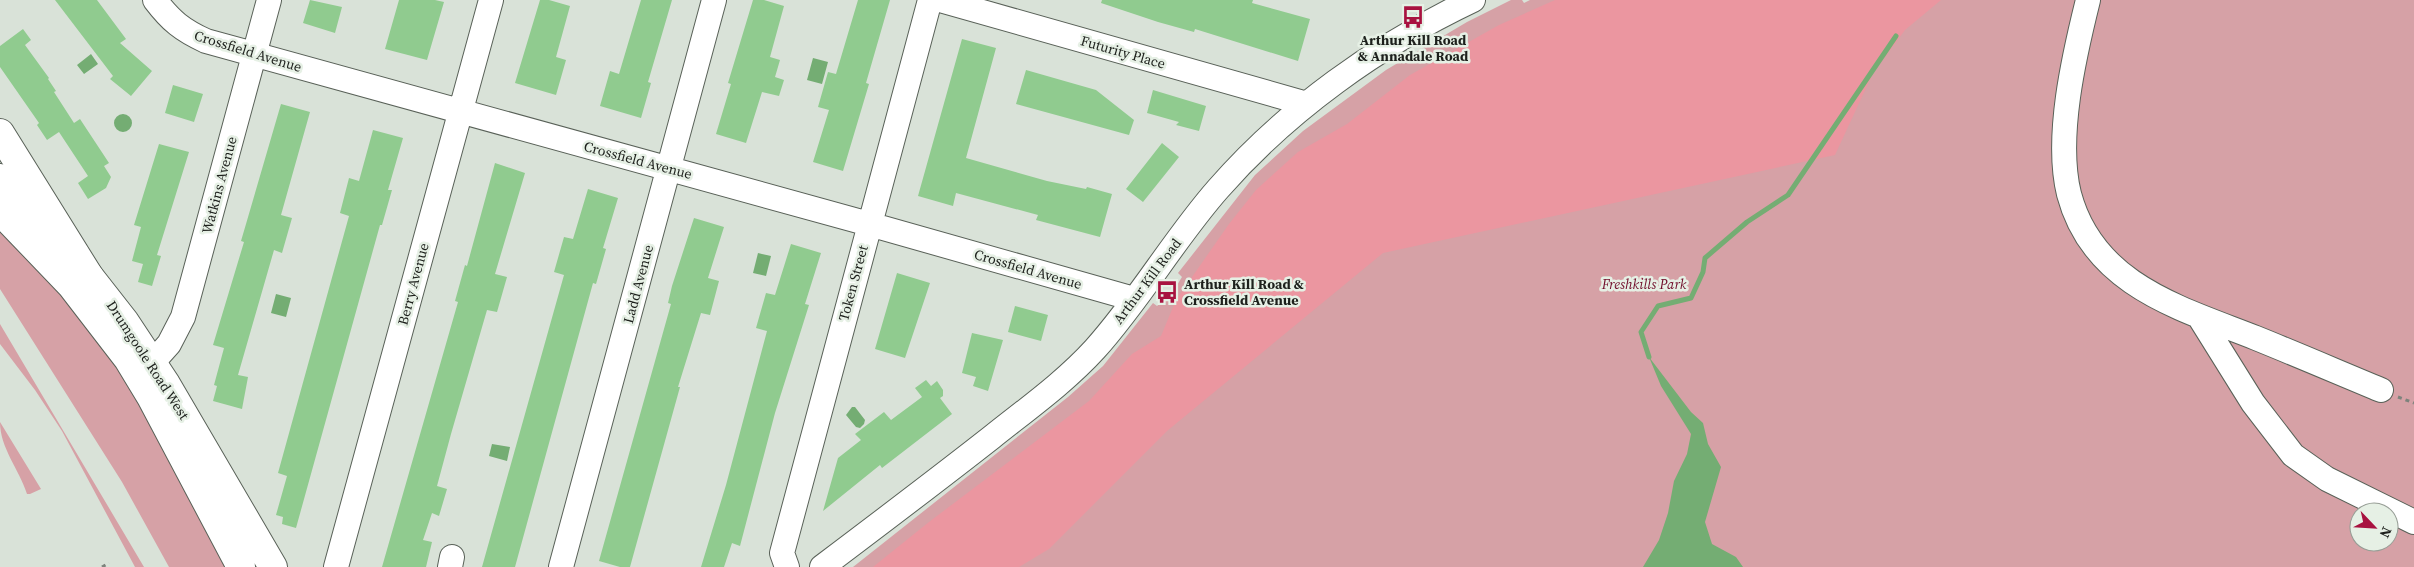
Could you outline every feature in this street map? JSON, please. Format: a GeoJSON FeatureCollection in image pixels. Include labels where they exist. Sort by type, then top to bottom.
{"type":"FeatureCollection","features":[{"type":"Feature","properties":{"kind":"main road","name":"Drumgoole Road West"},"geometry":{"type":"LineString","coordinates":[[0,133],[89,276],[125,322],[152,363],[273,567]]}},
{"type":"Feature","properties":{"kind":"main road"},"geometry":{"type":"LineString","coordinates":[[0,178],[89,276]]}},
{"type":"Feature","properties":{"kind":"main road","name":"Drumgoole Road West"},"geometry":{"type":"LineString","coordinates":[[0,211],[71,285],[128,359],[152,397],[241,567]]}},
{"type":"Feature","properties":{"kind":"street","name":"Crossfield Avenue"},"geometry":{"type":"LineString","coordinates":[[155,0],[184,31],[206,41],[1134,299]]}},
{"type":"Feature","properties":{"kind":"street","name":"Watkins Avenue"},"geometry":{"type":"LineString","coordinates":[[152,363],[169,344],[183,317],[269,0]]}},
{"type":"Feature","properties":{"kind":"street","name":"Berry Avenue"},"geometry":{"type":"LineString","coordinates":[[336,567],[491,0]]}},
{"type":"Feature","properties":{"kind":"street","name":"Ladd Avenue"},"geometry":{"type":"LineString","coordinates":[[561,567],[714,0]]}},
{"type":"Feature","properties":{"kind":"street","name":"Token Street"},"geometry":{"type":"LineString","coordinates":[[787,567],[782,552],[930,0]]}},
{"type":"Feature","properties":{"kind":"street","name":"Futurity Place"},"geometry":{"type":"LineString","coordinates":[[940,0],[1307,104]]}},
{"type":"Feature","properties":{"kind":"street","name":"Arthur Kill Road"},"geometry":{"type":"LineString","coordinates":[[822,567],[912,500],[1045,396],[1095,349],[1216,190],[1257,146],[1307,104],[1372,58],[1450,11],[1473,0]]}},
{"type":"Feature","properties":{"kind":"street"},"geometry":{"type":"LineString","coordinates":[[2088,0],[2068,99],[2065,139],[2070,195],[2084,229],[2110,265],[2138,287],[2200,318],[2254,337],[2382,390]]}},
{"type":"Feature","properties":{"kind":"street"},"geometry":{"type":"LineString","coordinates":[[2200,318],[2253,403],[2293,455],[2327,479],[2414,522]]}},
{"type":"Feature","properties":{"kind":"path"},"geometry":{"type":"LineString","coordinates":[[102,567],[109,564]]}},
{"type":"Feature","properties":{"kind":"green space","name":"Freshkills Park"},"geometry":{"type":"Polygon","coordinates":[[[1511,0],[1522,0],[1524,3],[1530,0],[2414,0],[2414,567],[853,567],[1068,397],[1103,366],[1153,303],[1157,306],[1172,293],[1182,277],[1178,273],[1255,175],[1303,131],[1386,70],[1467,22],[1511,0]]]}},
{"type":"Feature","properties":{"kind":"green space"},"geometry":{"type":"Polygon","coordinates":[[[0,224],[30,253],[116,360],[228,567],[169,567],[122,482],[0,289],[0,224]]]}},
{"type":"Feature","properties":{"kind":"green space"},"geometry":{"type":"Polygon","coordinates":[[[0,324],[144,567],[135,567],[62,431],[35,390],[0,344],[0,324]]]}},
{"type":"Feature","properties":{"kind":"green space"},"geometry":{"type":"Polygon","coordinates":[[[0,422],[41,489],[27,494],[6,450],[0,422]]]}},
{"type":"Feature","properties":{"kind":"shaded area"},"geometry":{"type":"Polygon","coordinates":[[[1555,0],[1941,0],[1905,30],[1873,73],[1835,155],[1383,253],[1167,431],[1049,549],[1019,567],[873,567],[929,522],[1089,401],[1132,354],[1161,336],[1176,300],[1229,224],[1256,190],[1298,152],[1347,124],[1410,75],[1499,25],[1555,0]]]}},
{"type":"Feature","properties":{"kind":"shaded area"},"geometry":{"type":"Polygon","coordinates":[[[91,54],[98,64],[84,74],[77,65],[91,54]]]}},
{"type":"Feature","properties":{"kind":"shaded area"},"geometry":{"type":"Polygon","coordinates":[[[813,58],[828,62],[822,84],[807,80],[813,58]]]}},
{"type":"Feature","properties":{"kind":"shaded area"},"geometry":{"type":"Polygon","coordinates":[[[123,114],[129,117],[132,123],[129,129],[123,132],[117,129],[114,123],[117,117],[123,114]]]}},
{"type":"Feature","properties":{"kind":"shaded area"},"geometry":{"type":"Polygon","coordinates":[[[758,253],[771,256],[766,276],[753,273],[758,253]]]}},
{"type":"Feature","properties":{"kind":"shaded area"},"geometry":{"type":"Polygon","coordinates":[[[276,294],[291,298],[286,317],[271,313],[276,294]]]}},
{"type":"Feature","properties":{"kind":"shaded area"},"geometry":{"type":"Polygon","coordinates":[[[1649,357],[1691,412],[1703,423],[1708,444],[1721,467],[1705,522],[1712,544],[1736,557],[1743,567],[1643,567],[1659,540],[1668,513],[1674,481],[1687,454],[1691,434],[1661,386],[1649,357]]]}},
{"type":"Feature","properties":{"kind":"shaded area"},"geometry":{"type":"Polygon","coordinates":[[[852,407],[855,407],[865,420],[860,428],[856,427],[846,415],[852,407]]]}},
{"type":"Feature","properties":{"kind":"shaded area"},"geometry":{"type":"Polygon","coordinates":[[[492,444],[510,447],[507,461],[489,456],[492,444]]]}},
{"type":"Feature","properties":{"kind":"building"},"geometry":{"type":"Polygon","coordinates":[[[55,0],[97,0],[126,39],[120,43],[152,71],[131,96],[110,79],[113,76],[55,0]]]}},
{"type":"Feature","properties":{"kind":"building"},"geometry":{"type":"Polygon","coordinates":[[[310,0],[342,7],[335,33],[303,23],[310,0]]]}},
{"type":"Feature","properties":{"kind":"building"},"geometry":{"type":"Polygon","coordinates":[[[399,0],[435,0],[444,2],[427,60],[385,49],[399,0]]]}},
{"type":"Feature","properties":{"kind":"building"},"geometry":{"type":"Polygon","coordinates":[[[540,0],[549,0],[570,6],[556,57],[566,60],[556,95],[515,83],[540,0]]]}},
{"type":"Feature","properties":{"kind":"building"},"geometry":{"type":"Polygon","coordinates":[[[641,0],[672,0],[648,82],[651,83],[641,118],[600,106],[610,71],[619,74],[641,0]]]}},
{"type":"Feature","properties":{"kind":"building"},"geometry":{"type":"Polygon","coordinates":[[[753,0],[764,0],[784,6],[770,57],[780,60],[775,77],[784,80],[779,96],[762,92],[746,143],[716,134],[731,84],[728,83],[753,0]]]}},
{"type":"Feature","properties":{"kind":"building"},"geometry":{"type":"Polygon","coordinates":[[[858,0],[890,0],[866,83],[869,84],[843,171],[813,162],[829,110],[818,107],[828,72],[836,74],[858,0]]]}},
{"type":"Feature","properties":{"kind":"building"},"geometry":{"type":"Polygon","coordinates":[[[1102,0],[1253,0],[1252,3],[1310,19],[1298,61],[1195,29],[1194,32],[1158,22],[1101,3],[1102,0]]]}},
{"type":"Feature","properties":{"kind":"building"},"geometry":{"type":"Polygon","coordinates":[[[23,29],[31,40],[25,45],[49,78],[56,91],[54,92],[74,123],[80,119],[109,163],[104,166],[111,177],[106,188],[88,199],[78,183],[88,176],[59,132],[47,140],[37,125],[39,123],[0,67],[0,46],[23,29]]]}},
{"type":"Feature","properties":{"kind":"building"},"geometry":{"type":"Polygon","coordinates":[[[962,39],[996,48],[966,158],[1047,181],[1086,189],[1087,187],[1112,194],[1100,237],[1036,220],[1038,215],[956,193],[953,206],[918,196],[962,39]]]}},
{"type":"Feature","properties":{"kind":"building"},"geometry":{"type":"Polygon","coordinates":[[[1026,70],[1096,90],[1134,120],[1129,135],[1016,104],[1026,70]]]}},
{"type":"Feature","properties":{"kind":"building"},"geometry":{"type":"Polygon","coordinates":[[[173,85],[203,94],[194,122],[165,113],[173,85]]]}},
{"type":"Feature","properties":{"kind":"building"},"geometry":{"type":"Polygon","coordinates":[[[1153,90],[1206,106],[1199,131],[1176,125],[1179,122],[1147,113],[1153,90]]]}},
{"type":"Feature","properties":{"kind":"building"},"geometry":{"type":"Polygon","coordinates":[[[281,104],[310,112],[281,215],[292,218],[282,253],[274,250],[238,375],[248,377],[242,409],[213,401],[217,386],[214,385],[224,348],[213,345],[244,242],[241,241],[281,104]]]}},
{"type":"Feature","properties":{"kind":"building"},"geometry":{"type":"Polygon","coordinates":[[[373,130],[403,138],[388,190],[392,190],[382,225],[380,225],[296,528],[282,524],[283,517],[276,515],[287,476],[278,473],[349,216],[340,213],[349,178],[359,181],[373,130]]]}},
{"type":"Feature","properties":{"kind":"building"},"geometry":{"type":"Polygon","coordinates":[[[1162,143],[1179,157],[1143,202],[1126,189],[1162,143]]]}},
{"type":"Feature","properties":{"kind":"building"},"geometry":{"type":"Polygon","coordinates":[[[159,144],[189,152],[157,255],[161,256],[152,286],[138,282],[143,264],[132,261],[141,227],[134,225],[159,144]]]}},
{"type":"Feature","properties":{"kind":"building"},"geometry":{"type":"Polygon","coordinates":[[[495,163],[525,173],[495,274],[507,277],[497,312],[487,310],[437,486],[447,489],[439,516],[432,513],[423,540],[432,542],[426,567],[382,567],[458,302],[455,301],[465,265],[467,266],[495,163]]]}},
{"type":"Feature","properties":{"kind":"building"},"geometry":{"type":"Polygon","coordinates":[[[588,189],[618,198],[603,248],[606,249],[596,284],[593,283],[515,567],[482,567],[564,275],[554,272],[564,237],[573,239],[588,189]]]}},
{"type":"Feature","properties":{"kind":"building"},"geometry":{"type":"Polygon","coordinates":[[[694,218],[724,227],[708,278],[719,281],[710,315],[701,313],[678,387],[680,387],[630,567],[620,567],[599,561],[671,304],[668,303],[672,286],[694,218]]]}},
{"type":"Feature","properties":{"kind":"building"},"geometry":{"type":"Polygon","coordinates":[[[791,244],[821,253],[805,304],[809,305],[775,413],[740,546],[732,543],[724,567],[701,567],[726,485],[767,331],[756,328],[766,293],[775,295],[791,244]]]}},
{"type":"Feature","properties":{"kind":"building"},"geometry":{"type":"Polygon","coordinates":[[[897,273],[930,283],[905,358],[875,349],[897,273]]]}},
{"type":"Feature","properties":{"kind":"building"},"geometry":{"type":"Polygon","coordinates":[[[1015,306],[1048,315],[1041,341],[1008,332],[1015,306]]]}},
{"type":"Feature","properties":{"kind":"building"},"geometry":{"type":"Polygon","coordinates":[[[972,333],[1003,340],[988,391],[973,386],[976,377],[962,373],[972,333]]]}},
{"type":"Feature","properties":{"kind":"building"},"geometry":{"type":"Polygon","coordinates":[[[926,380],[931,386],[937,381],[943,390],[943,396],[940,398],[952,414],[882,468],[880,465],[823,511],[838,458],[861,440],[855,434],[884,412],[891,420],[922,397],[915,388],[926,380]]]}},
{"type":"Feature","properties":{"kind":"waterway"},"geometry":{"type":"LineString","coordinates":[[1649,357],[1641,332],[1658,306],[1691,298],[1703,272],[1705,258],[1747,222],[1788,195],[1896,36]]}},
{"type":"Feature","properties":{"kind":"place","name":"Arthur Kill Road & Annadale Road"},"geometry":{"type":"Point","coordinates":[1413,17]}},
{"type":"Feature","properties":{"kind":"place","name":"Arthur Kill Road & Crossfield Avenue"},"geometry":{"type":"Point","coordinates":[1167,292]}}]}
